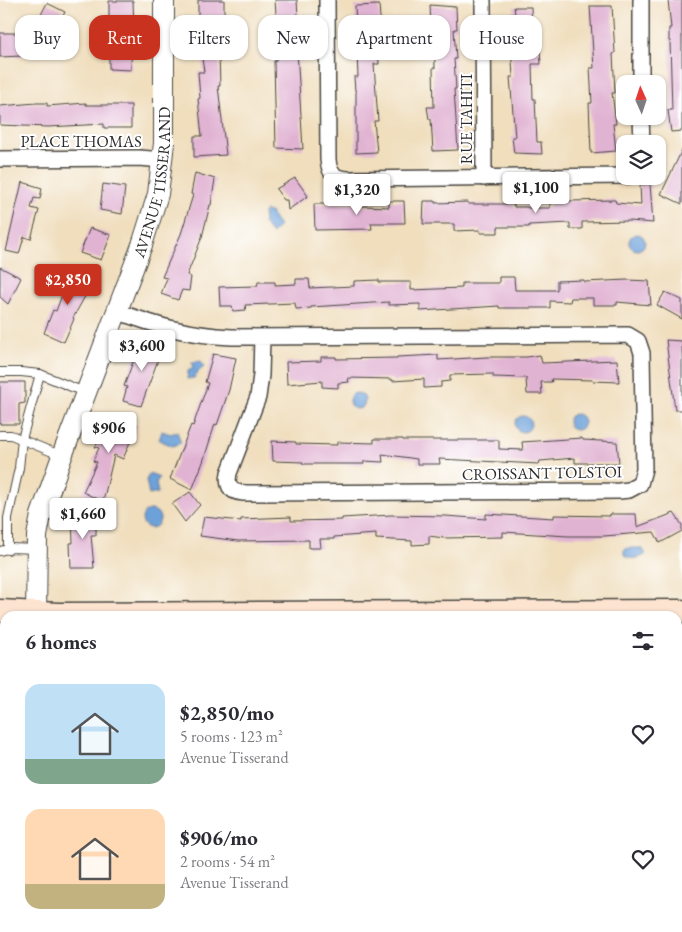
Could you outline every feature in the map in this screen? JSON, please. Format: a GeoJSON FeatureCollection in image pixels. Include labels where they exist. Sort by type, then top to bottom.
{"type":"FeatureCollection","features":[{"type":"Feature","properties":{"kind":"street","name":"AVENUE TISSERAND"},"geometry":{"type":"LineString","coordinates":[[36,611],[36,549],[41,515],[155,206],[163,160],[164,138],[164,0]]}},
{"type":"Feature","properties":{"kind":"street"},"geometry":{"type":"LineString","coordinates":[[327,0],[328,159],[332,176],[348,178],[616,176]]}},
{"type":"Feature","properties":{"kind":"street","name":"RUE TAHITI"},"geometry":{"type":"LineString","coordinates":[[483,0],[484,178]]}},
{"type":"Feature","properties":{"kind":"street"},"geometry":{"type":"LineString","coordinates":[[641,0],[641,75]]}},
{"type":"Feature","properties":{"kind":"street","name":"PLACE THOMAS"},"geometry":{"type":"LineString","coordinates":[[0,159],[138,158],[163,160]]}},
{"type":"Feature","properties":{"kind":"street","name":"CROISSANT TOLSTOI"},"geometry":{"type":"LineString","coordinates":[[116,311],[190,334],[232,337],[628,335],[638,341],[642,353],[644,469],[640,484],[629,490],[619,491],[244,493],[231,490],[228,485],[229,473],[258,397],[262,337]]}},
{"type":"Feature","properties":{"kind":"lane"},"geometry":{"type":"LineString","coordinates":[[0,372],[40,374],[86,393]]}},
{"type":"Feature","properties":{"kind":"lane"},"geometry":{"type":"LineString","coordinates":[[36,549],[4,550],[8,518],[19,468],[22,439],[40,374]]}},
{"type":"Feature","properties":{"kind":"lane"},"geometry":{"type":"LineString","coordinates":[[0,435],[11,435],[62,456]]}},
{"type":"Feature","properties":{"kind":"water"},"geometry":{"type":"Polygon","coordinates":[[[266,211],[272,213],[279,226],[272,234],[264,224],[263,213],[266,211]]]}},
{"type":"Feature","properties":{"kind":"water"},"geometry":{"type":"Polygon","coordinates":[[[637,234],[643,236],[645,242],[643,248],[637,250],[631,248],[629,242],[631,236],[637,234]]]}},
{"type":"Feature","properties":{"kind":"water"},"geometry":{"type":"Polygon","coordinates":[[[201,361],[204,367],[194,378],[187,379],[188,371],[193,367],[192,362],[201,361]]]}},
{"type":"Feature","properties":{"kind":"water"},"geometry":{"type":"Polygon","coordinates":[[[357,393],[363,395],[365,401],[363,407],[357,409],[351,407],[349,401],[351,395],[357,393]]]}},
{"type":"Feature","properties":{"kind":"water"},"geometry":{"type":"Polygon","coordinates":[[[576,414],[582,416],[584,422],[582,428],[576,430],[570,428],[568,422],[570,416],[576,414]]]}},
{"type":"Feature","properties":{"kind":"water"},"geometry":{"type":"Polygon","coordinates":[[[523,416],[529,418],[531,424],[529,430],[523,432],[517,430],[515,424],[517,418],[523,416]]]}},
{"type":"Feature","properties":{"kind":"water"},"geometry":{"type":"Polygon","coordinates":[[[162,431],[171,434],[177,431],[181,443],[173,446],[159,440],[162,431]]]}},
{"type":"Feature","properties":{"kind":"water"},"geometry":{"type":"Polygon","coordinates":[[[150,473],[159,478],[156,483],[158,493],[149,495],[146,480],[150,473]]]}},
{"type":"Feature","properties":{"kind":"water"},"geometry":{"type":"Polygon","coordinates":[[[151,510],[157,513],[160,519],[157,525],[151,528],[145,525],[142,519],[145,513],[151,510]]]}},
{"type":"Feature","properties":{"kind":"water"},"geometry":{"type":"Polygon","coordinates":[[[628,548],[641,548],[645,555],[629,558],[624,555],[624,550],[628,548]]]}},
{"type":"Feature","properties":{"kind":"building"},"geometry":{"type":"Polygon","coordinates":[[[198,0],[224,0],[224,15],[198,15],[198,0]]]}},
{"type":"Feature","properties":{"kind":"building"},"geometry":{"type":"Polygon","coordinates":[[[275,0],[297,0],[298,15],[276,15],[275,0]]]}},
{"type":"Feature","properties":{"kind":"building"},"geometry":{"type":"Polygon","coordinates":[[[668,0],[682,0],[682,131],[671,132],[668,110],[672,110],[669,41],[669,28],[671,28],[668,0]]]}},
{"type":"Feature","properties":{"kind":"building"},"geometry":{"type":"Polygon","coordinates":[[[109,1],[133,1],[134,15],[109,15],[109,1]]]}},
{"type":"Feature","properties":{"kind":"building"},"geometry":{"type":"Polygon","coordinates":[[[47,3],[65,12],[63,15],[41,15],[47,3]]]}},
{"type":"Feature","properties":{"kind":"building"},"geometry":{"type":"Polygon","coordinates":[[[379,5],[380,15],[355,15],[355,6],[379,5]]]}},
{"type":"Feature","properties":{"kind":"building"},"geometry":{"type":"Polygon","coordinates":[[[430,5],[456,7],[457,29],[454,29],[456,59],[454,59],[456,89],[454,89],[458,150],[433,151],[431,119],[429,119],[427,107],[434,107],[433,68],[435,68],[435,60],[450,60],[450,15],[430,15],[430,5]]]}},
{"type":"Feature","properties":{"kind":"building"},"geometry":{"type":"Polygon","coordinates":[[[590,6],[612,6],[615,93],[612,93],[616,124],[613,124],[616,151],[591,153],[589,103],[592,103],[590,68],[594,68],[590,6]]]}},
{"type":"Feature","properties":{"kind":"building"},"geometry":{"type":"Polygon","coordinates":[[[514,7],[531,7],[531,15],[509,15],[515,14],[514,7]]]}},
{"type":"Feature","properties":{"kind":"building"},"geometry":{"type":"Polygon","coordinates":[[[0,33],[15,33],[15,56],[0,57],[0,33]]]}},
{"type":"Feature","properties":{"kind":"building"},"geometry":{"type":"Polygon","coordinates":[[[109,60],[131,60],[131,70],[109,69],[109,60]]]}},
{"type":"Feature","properties":{"kind":"building"},"geometry":{"type":"Polygon","coordinates":[[[202,60],[219,60],[220,86],[218,86],[226,155],[194,157],[194,136],[202,136],[198,99],[200,98],[198,72],[204,72],[202,60]]]}},
{"type":"Feature","properties":{"kind":"building"},"geometry":{"type":"Polygon","coordinates":[[[298,60],[303,149],[276,148],[274,61],[298,60]]]}},
{"type":"Feature","properties":{"kind":"building"},"geometry":{"type":"Polygon","coordinates":[[[357,60],[379,60],[379,64],[374,64],[378,121],[374,121],[377,152],[356,153],[356,91],[354,77],[358,77],[357,60]]]}},
{"type":"Feature","properties":{"kind":"building"},"geometry":{"type":"Polygon","coordinates":[[[512,60],[541,60],[541,64],[532,64],[537,142],[541,142],[542,154],[514,153],[512,137],[515,137],[510,77],[513,77],[512,60]]]}},
{"type":"Feature","properties":{"kind":"building"},"geometry":{"type":"Polygon","coordinates":[[[47,103],[47,106],[86,103],[86,105],[131,105],[131,128],[104,128],[104,124],[48,127],[0,125],[0,106],[47,103]]]}},
{"type":"Feature","properties":{"kind":"building"},"geometry":{"type":"Polygon","coordinates":[[[682,150],[682,204],[661,194],[682,150]]]}},
{"type":"Feature","properties":{"kind":"building"},"geometry":{"type":"Polygon","coordinates":[[[195,173],[215,179],[211,205],[202,237],[187,275],[191,277],[189,291],[182,290],[178,300],[161,294],[167,278],[162,277],[181,234],[193,195],[191,194],[195,173]]]}},
{"type":"Feature","properties":{"kind":"building"},"geometry":{"type":"Polygon","coordinates":[[[295,178],[308,196],[288,210],[287,200],[284,200],[276,189],[295,178]]]}},
{"type":"Feature","properties":{"kind":"building"},"geometry":{"type":"Polygon","coordinates":[[[22,182],[42,188],[40,199],[34,198],[31,208],[39,210],[31,239],[24,237],[19,254],[6,251],[22,182]]]}},
{"type":"Feature","properties":{"kind":"building"},"geometry":{"type":"Polygon","coordinates":[[[103,184],[125,187],[122,214],[100,210],[103,184]]]}},
{"type":"Feature","properties":{"kind":"building"},"geometry":{"type":"Polygon","coordinates":[[[640,185],[650,185],[653,223],[630,221],[582,222],[582,229],[570,229],[570,223],[529,225],[529,227],[498,227],[498,233],[480,233],[480,230],[454,231],[454,224],[423,224],[424,201],[435,201],[435,203],[514,204],[514,207],[528,208],[550,208],[550,201],[615,200],[616,203],[641,205],[640,185]]]}},
{"type":"Feature","properties":{"kind":"building"},"geometry":{"type":"Polygon","coordinates":[[[389,201],[404,201],[405,223],[371,223],[372,229],[315,230],[314,204],[361,204],[362,206],[389,207],[389,201]]]}},
{"type":"Feature","properties":{"kind":"building"},"geometry":{"type":"Polygon","coordinates":[[[90,228],[111,235],[101,260],[80,253],[90,228]]]}},
{"type":"Feature","properties":{"kind":"building"},"geometry":{"type":"Polygon","coordinates":[[[0,267],[21,278],[8,304],[0,297],[0,267]]]}},
{"type":"Feature","properties":{"kind":"building"},"geometry":{"type":"Polygon","coordinates":[[[71,271],[94,280],[73,318],[64,342],[44,333],[53,310],[56,311],[71,271]]]}},
{"type":"Feature","properties":{"kind":"building"},"geometry":{"type":"Polygon","coordinates":[[[499,277],[514,277],[515,290],[557,290],[557,281],[649,281],[651,305],[617,302],[617,305],[593,305],[593,298],[571,298],[570,302],[550,301],[550,308],[499,308],[499,306],[420,311],[420,304],[389,305],[389,302],[296,309],[295,303],[245,305],[246,310],[233,311],[232,306],[220,306],[219,287],[257,286],[258,282],[275,282],[275,285],[296,284],[296,279],[309,279],[310,288],[354,286],[354,281],[379,280],[379,282],[411,282],[411,290],[462,288],[462,283],[499,283],[499,277]]]}},
{"type":"Feature","properties":{"kind":"building"},"geometry":{"type":"Polygon","coordinates":[[[665,292],[682,300],[682,319],[657,305],[665,292]]]}},
{"type":"Feature","properties":{"kind":"building"},"geometry":{"type":"Polygon","coordinates":[[[142,338],[163,346],[141,406],[123,401],[127,387],[124,386],[142,338]]]}},
{"type":"Feature","properties":{"kind":"building"},"geometry":{"type":"Polygon","coordinates":[[[666,340],[682,341],[682,410],[675,410],[666,340]]]}},
{"type":"Feature","properties":{"kind":"building"},"geometry":{"type":"Polygon","coordinates":[[[213,354],[236,358],[229,390],[192,490],[170,479],[191,425],[193,426],[208,383],[205,382],[213,354]]]}},
{"type":"Feature","properties":{"kind":"building"},"geometry":{"type":"Polygon","coordinates":[[[438,355],[438,360],[540,355],[542,363],[617,360],[619,382],[551,379],[552,382],[541,382],[542,394],[527,394],[526,378],[493,377],[493,374],[450,375],[450,381],[441,382],[441,387],[424,388],[424,379],[392,381],[392,379],[348,378],[349,382],[338,383],[338,388],[322,387],[322,381],[287,384],[286,362],[321,361],[321,357],[336,357],[336,359],[397,358],[438,355]]]}},
{"type":"Feature","properties":{"kind":"building"},"geometry":{"type":"Polygon","coordinates":[[[0,382],[25,382],[25,403],[19,404],[19,424],[0,424],[0,382]]]}},
{"type":"Feature","properties":{"kind":"building"},"geometry":{"type":"Polygon","coordinates":[[[108,415],[137,425],[123,459],[114,455],[103,502],[83,492],[97,462],[93,461],[99,448],[95,447],[106,429],[103,428],[108,415]]]}},
{"type":"Feature","properties":{"kind":"building"},"geometry":{"type":"Polygon","coordinates":[[[582,438],[583,440],[617,442],[619,463],[575,463],[575,458],[540,461],[539,464],[439,459],[440,464],[417,464],[417,459],[382,454],[383,462],[364,461],[364,464],[303,464],[303,462],[273,461],[272,441],[296,442],[296,444],[337,445],[337,442],[374,443],[374,439],[499,440],[499,449],[523,450],[522,442],[582,438]]]}},
{"type":"Feature","properties":{"kind":"building"},"geometry":{"type":"Polygon","coordinates":[[[190,492],[200,505],[185,522],[172,504],[190,492]]]}},
{"type":"Feature","properties":{"kind":"building"},"geometry":{"type":"Polygon","coordinates":[[[96,513],[96,535],[91,535],[94,568],[71,568],[70,543],[73,543],[72,514],[96,513]]]}},
{"type":"Feature","properties":{"kind":"building"},"geometry":{"type":"Polygon","coordinates":[[[674,513],[682,525],[682,531],[660,543],[654,532],[604,536],[568,536],[503,532],[503,537],[444,538],[429,536],[429,544],[412,545],[412,541],[376,539],[376,534],[320,539],[321,548],[309,548],[309,540],[238,541],[200,536],[204,517],[241,521],[241,519],[291,517],[291,521],[342,520],[342,518],[391,515],[486,519],[486,514],[554,518],[554,515],[610,516],[610,514],[636,514],[637,527],[674,513]]]}}]}
